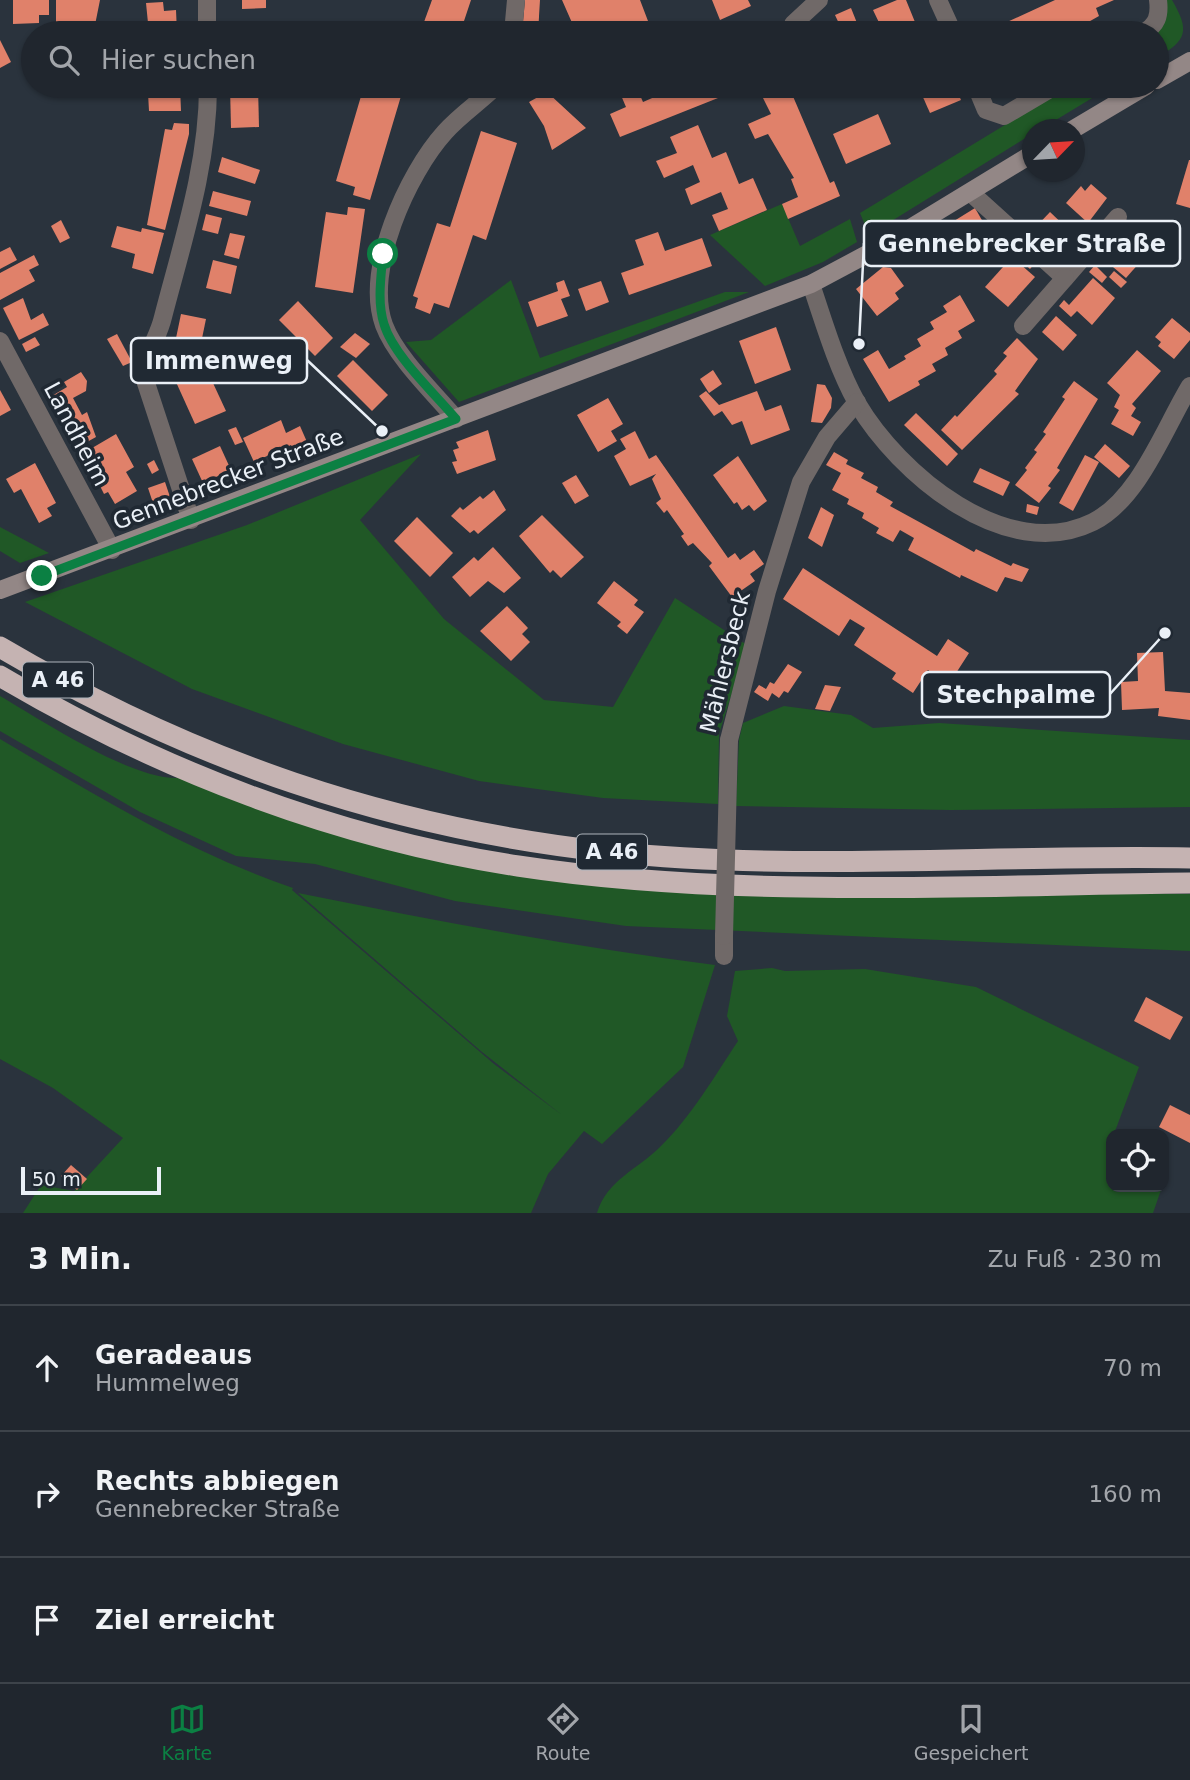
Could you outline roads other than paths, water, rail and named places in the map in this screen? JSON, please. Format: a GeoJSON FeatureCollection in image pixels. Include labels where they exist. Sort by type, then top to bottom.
{"type":"FeatureCollection","features":[{"type":"Feature","properties":{"kind":"highway","name":"A 46"},"geometry":{"type":"LineString","coordinates":[[0,647],[117,712],[244,767],[354,804],[480,833],[612,852],[740,860],[1190,858]]}},
{"type":"Feature","properties":{"kind":"highway","name":"A 46"},"geometry":{"type":"LineString","coordinates":[[0,676],[117,741],[233,790],[351,828],[450,854],[515,866],[694,883],[867,886],[1190,883]]}},
{"type":"Feature","properties":{"kind":"main road"},"geometry":{"type":"LineString","coordinates":[[1169,73],[1190,61]]}},
{"type":"Feature","properties":{"kind":"main road"},"geometry":{"type":"LineString","coordinates":[[1085,122],[1126,98]]}},
{"type":"Feature","properties":{"kind":"main road","name":"Gennebrecker Straße"},"geometry":{"type":"LineString","coordinates":[[0,590],[811,284],[971,193],[1022,160]]}},
{"type":"Feature","properties":{"kind":"street"},"geometry":{"type":"LineString","coordinates":[[207,0],[207,21]]}},
{"type":"Feature","properties":{"kind":"street"},"geometry":{"type":"LineString","coordinates":[[514,21],[516,0]]}},
{"type":"Feature","properties":{"kind":"street"},"geometry":{"type":"LineString","coordinates":[[796,21],[819,0]]}},
{"type":"Feature","properties":{"kind":"street"},"geometry":{"type":"LineString","coordinates":[[938,0],[948,21]]}},
{"type":"Feature","properties":{"kind":"street"},"geometry":{"type":"LineString","coordinates":[[1157,21],[1160,14],[1158,0]]}},
{"type":"Feature","properties":{"kind":"street"},"geometry":{"type":"LineString","coordinates":[[191,520],[144,377],[145,358],[161,325],[195,194],[205,146],[207,98]]}},
{"type":"Feature","properties":{"kind":"street"},"geometry":{"type":"LineString","coordinates":[[456,419],[394,344],[384,324],[379,293],[383,254],[396,210],[428,154],[445,132],[483,98]]}},
{"type":"Feature","properties":{"kind":"street"},"geometry":{"type":"LineString","coordinates":[[981,98],[986,110],[1004,116],[1035,98]]}},
{"type":"Feature","properties":{"kind":"street"},"geometry":{"type":"LineString","coordinates":[[971,193],[1065,278]]}},
{"type":"Feature","properties":{"kind":"street"},"geometry":{"type":"LineString","coordinates":[[1023,326],[1118,217]]}},
{"type":"Feature","properties":{"kind":"street"},"geometry":{"type":"LineString","coordinates":[[811,284],[856,402],[903,464],[939,494],[986,519],[1036,533],[1094,522],[1132,490],[1190,386]]}},
{"type":"Feature","properties":{"kind":"street","name":"Landheim"},"geometry":{"type":"LineString","coordinates":[[0,341],[111,550]]}},
{"type":"Feature","properties":{"kind":"street","name":"Mählersbeck"},"geometry":{"type":"LineString","coordinates":[[724,956],[729,740],[767,591],[801,482],[827,437],[856,402]]}},
{"type":"Feature","properties":{"kind":"place","name":"Gennebrecker Straße"},"geometry":{"type":"Point","coordinates":[859,344]}},
{"type":"Feature","properties":{"kind":"place","name":"Immenweg"},"geometry":{"type":"Point","coordinates":[382,431]}},
{"type":"Feature","properties":{"kind":"place","name":"Stechpalme"},"geometry":{"type":"Point","coordinates":[1165,633]}}]}
